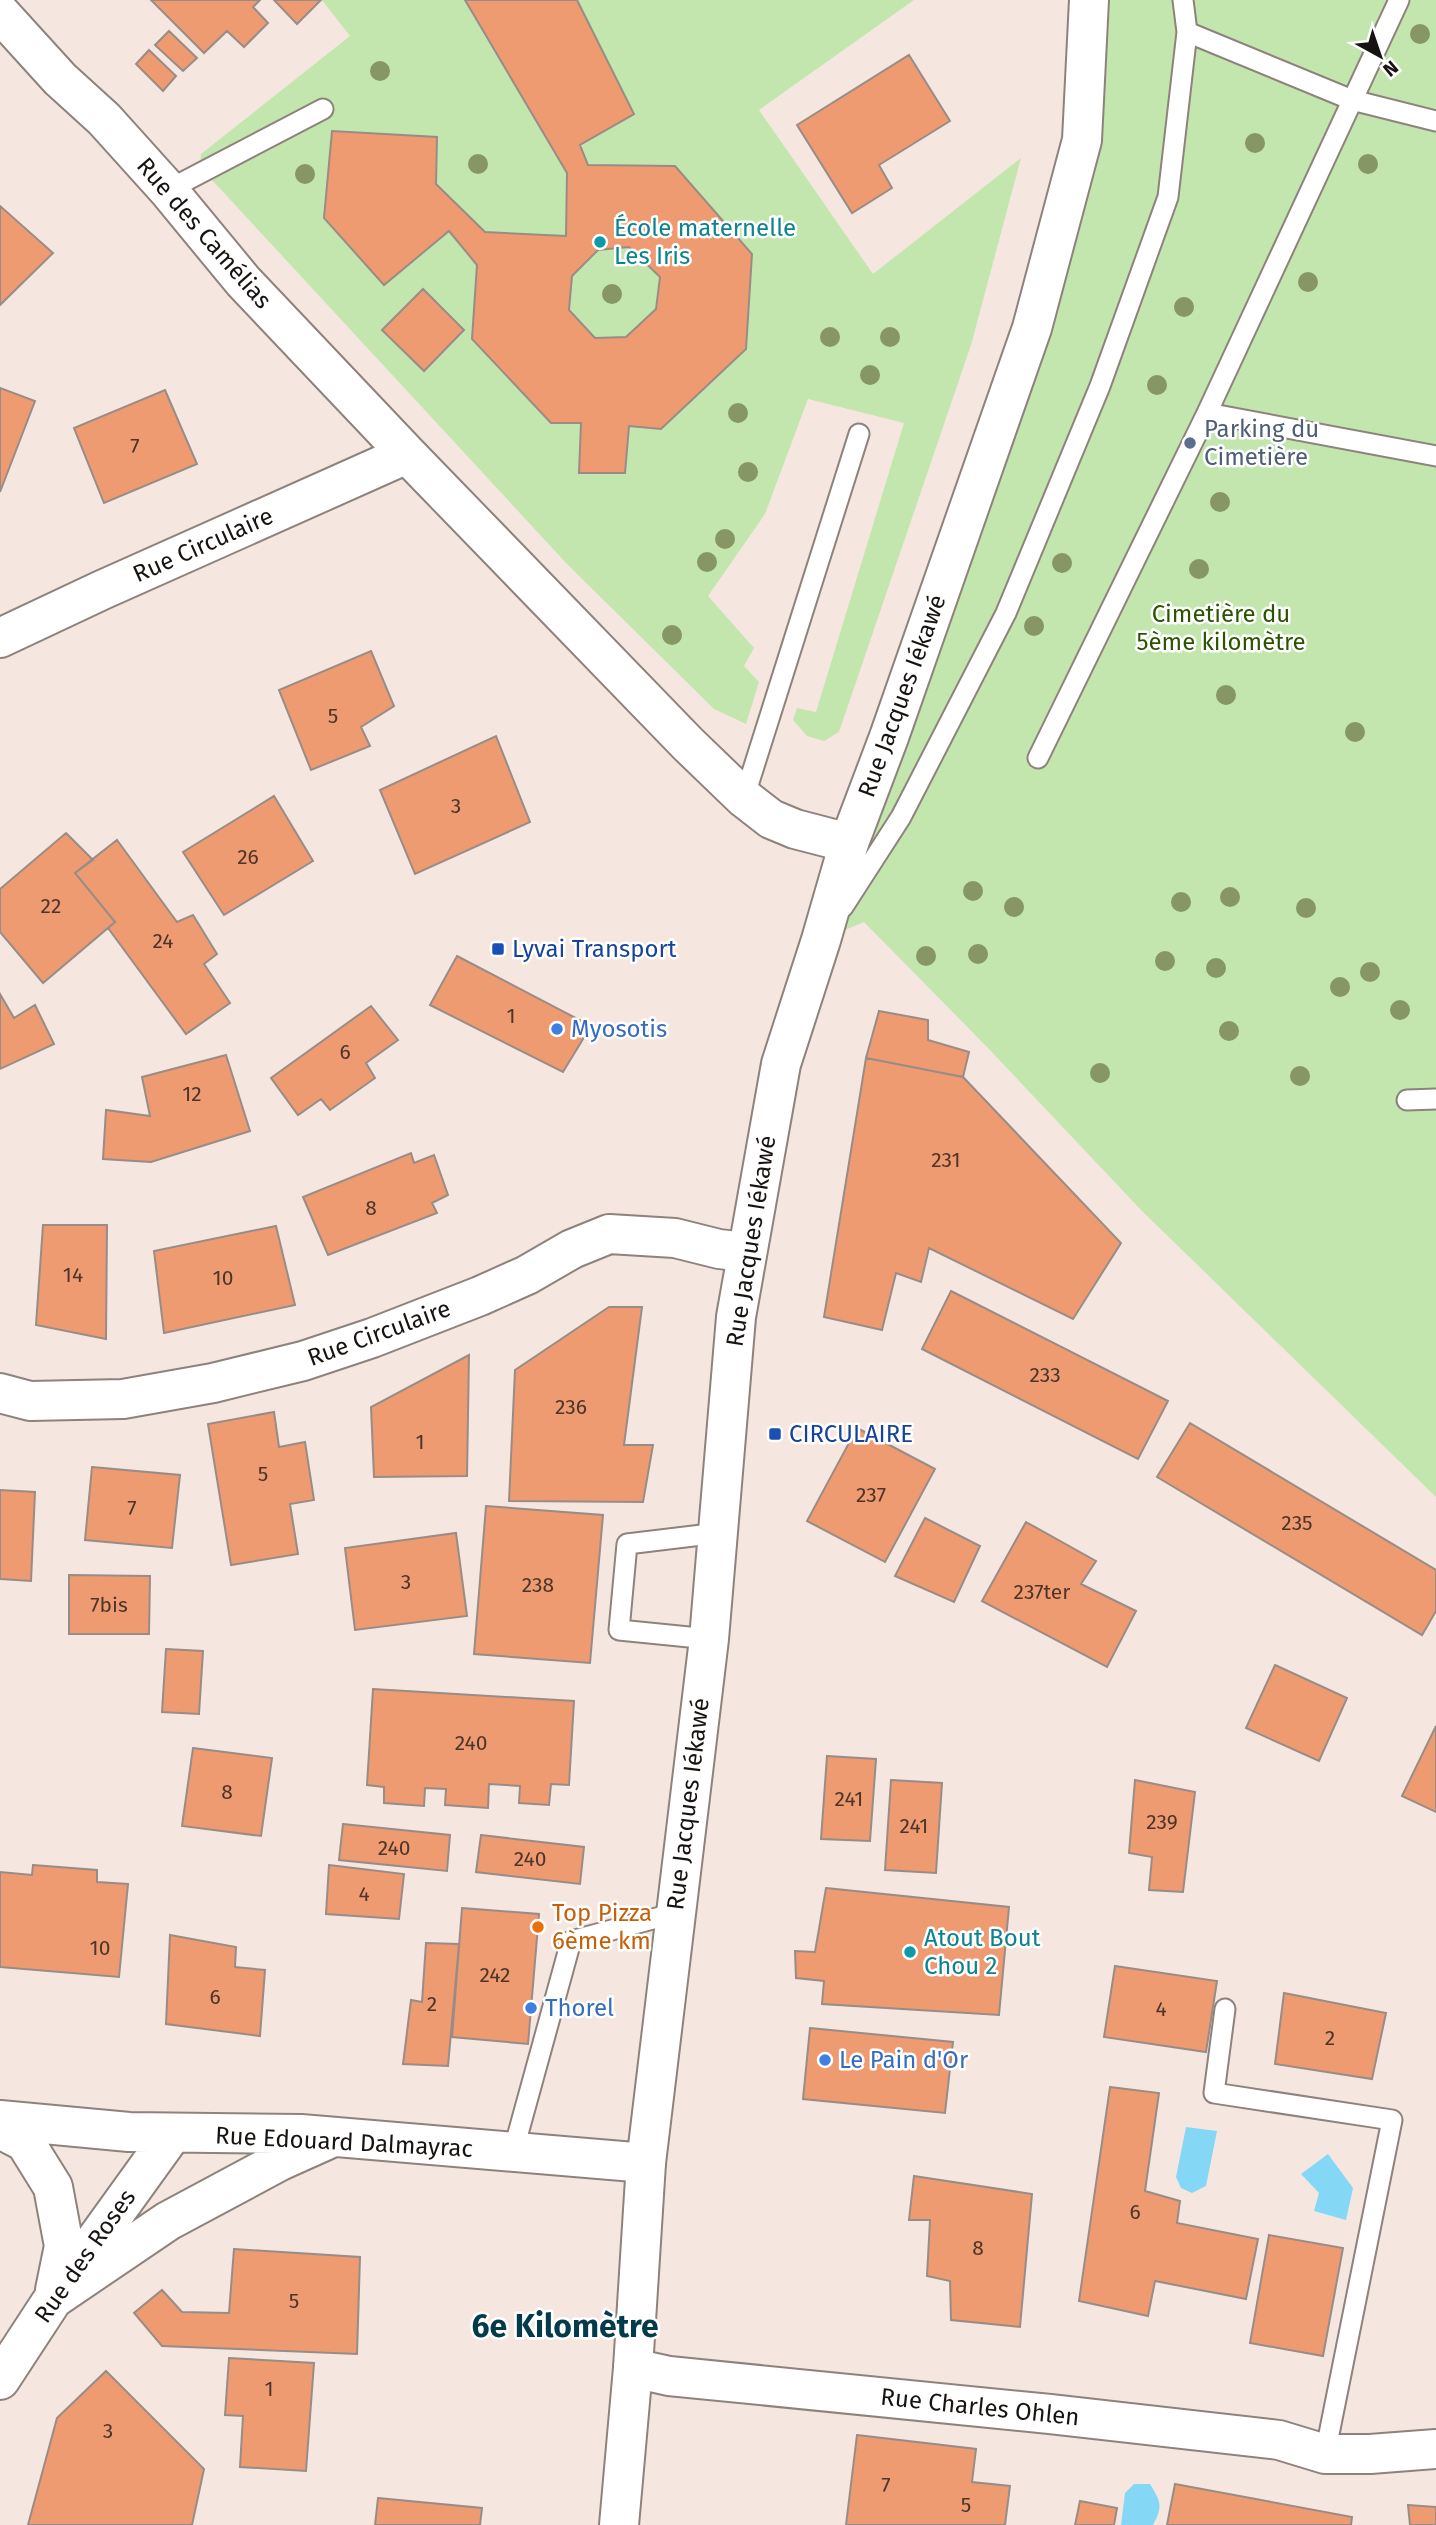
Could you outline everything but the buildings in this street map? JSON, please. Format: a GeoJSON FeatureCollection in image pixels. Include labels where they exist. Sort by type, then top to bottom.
{"type":"FeatureCollection","features":[{"type":"Feature","properties":{"kind":"street","name":"Rue Jacques Iékawé"},"geometry":{"type":"LineString","coordinates":[[619,2525],[633,2368],[646,2163],[709,1639],[736,1317],[746,1252],[781,1064],[849,843],[889,737],[1032,328],[1082,141],[1089,0]]}},
{"type":"Feature","properties":{"kind":"street","name":"Rue des Camélias"},"geometry":{"type":"LineString","coordinates":[[0,13],[60,79],[104,119],[168,190],[243,281],[688,744],[744,798],[771,819],[795,829],[849,843]]}},
{"type":"Feature","properties":{"kind":"street","name":"Rue Circulaire"},"geometry":{"type":"LineString","coordinates":[[0,638],[407,454]]}},
{"type":"Feature","properties":{"kind":"street","name":"Rue Circulaire"},"geometry":{"type":"LineString","coordinates":[[0,1393],[30,1401],[123,1399],[213,1383],[303,1362],[480,1296],[527,1275],[572,1249],[609,1234],[675,1238],[719,1249],[746,1252]]}},
{"type":"Feature","properties":{"kind":"street","name":"Rue Edouard Dalmayrac"},"geometry":{"type":"LineString","coordinates":[[0,2120],[172,2134],[301,2134],[646,2163]]}},
{"type":"Feature","properties":{"kind":"street"},"geometry":{"type":"LineString","coordinates":[[0,2129],[25,2141],[53,2186],[64,2246],[53,2299]]}},
{"type":"Feature","properties":{"kind":"street","name":"Rue des Roses"},"geometry":{"type":"LineString","coordinates":[[0,2380],[53,2299],[172,2134]]}},
{"type":"Feature","properties":{"kind":"street"},"geometry":{"type":"LineString","coordinates":[[53,2299],[168,2221],[280,2161],[334,2137]]}},
{"type":"Feature","properties":{"kind":"street","name":"Rue Charles Ohlen"},"geometry":{"type":"LineString","coordinates":[[633,2368],[669,2376],[1279,2440],[1325,2454],[1370,2455],[1436,2449]]}},
{"type":"Feature","properties":{"kind":"lane"},"geometry":{"type":"LineString","coordinates":[[821,940],[901,817],[1006,613],[1100,386],[1168,197],[1186,32],[1183,0]]}},
{"type":"Feature","properties":{"kind":"lane"},"geometry":{"type":"LineString","coordinates":[[1038,758],[1207,413],[1399,0]]}},
{"type":"Feature","properties":{"kind":"lane"},"geometry":{"type":"LineString","coordinates":[[1186,32],[1352,100],[1436,121]]}},
{"type":"Feature","properties":{"kind":"lane"},"geometry":{"type":"LineString","coordinates":[[168,190],[323,109]]}},
{"type":"Feature","properties":{"kind":"lane"},"geometry":{"type":"LineString","coordinates":[[1207,413],[1436,456]]}},
{"type":"Feature","properties":{"kind":"lane"},"geometry":{"type":"LineString","coordinates":[[744,798],[859,434]]}},
{"type":"Feature","properties":{"kind":"lane"},"geometry":{"type":"LineString","coordinates":[[1407,1100],[1436,1099]]}},
{"type":"Feature","properties":{"kind":"lane"},"geometry":{"type":"LineString","coordinates":[[709,1639],[619,1630],[627,1544],[718,1533]]}},
{"type":"Feature","properties":{"kind":"lane"},"geometry":{"type":"LineString","coordinates":[[513,2152],[571,1941],[674,1913]]}},
{"type":"Feature","properties":{"kind":"lane"},"geometry":{"type":"LineString","coordinates":[[1225,2009],[1214,2093],[1392,2120],[1325,2454]]}},
{"type":"Feature","properties":{"kind":"green space"},"geometry":{"type":"Polygon","coordinates":[[[322,0],[465,0],[567,173],[566,236],[485,232],[436,184],[437,137],[332,131],[324,218],[384,284],[449,231],[477,265],[551,423],[581,423],[579,473],[625,473],[629,426],[661,428],[746,349],[752,254],[675,166],[588,165],[580,145],[634,114],[577,0],[914,0],[759,110],[873,274],[1021,158],[971,345],[839,732],[824,741],[807,736],[793,720],[797,708],[816,712],[904,423],[808,399],[765,514],[708,596],[754,648],[744,666],[759,682],[746,724],[714,709],[567,564],[200,167],[201,154],[350,36],[322,0]]]}},
{"type":"Feature","properties":{"kind":"green space","name":"Cimetière du 5ème kilomètre"},"geometry":{"type":"Polygon","coordinates":[[[1089,0],[1436,0],[1436,1497],[1142,1211],[864,922],[821,940],[1032,328],[1089,0]]]}},
{"type":"Feature","properties":{"kind":"green space"},"geometry":{"type":"Polygon","coordinates":[[[629,247],[660,277],[656,309],[626,337],[595,338],[569,310],[572,276],[598,250],[629,247]]]}},
{"type":"Feature","properties":{"kind":"water"},"geometry":{"type":"Polygon","coordinates":[[[1186,2127],[1217,2131],[1206,2186],[1192,2193],[1181,2188],[1176,2177],[1186,2127]]]}},
{"type":"Feature","properties":{"kind":"water"},"geometry":{"type":"Polygon","coordinates":[[[1328,2154],[1353,2188],[1346,2220],[1314,2211],[1319,2193],[1301,2174],[1328,2154]]]}},
{"type":"Feature","properties":{"kind":"water"},"geometry":{"type":"Polygon","coordinates":[[[1134,2484],[1150,2484],[1157,2495],[1159,2508],[1153,2525],[1121,2525],[1125,2493],[1134,2484]]]}},
{"type":"Feature","properties":{"kind":"place","name":"École maternelle Les Iris"},"geometry":{"type":"Point","coordinates":[600,242]}},
{"type":"Feature","properties":{"kind":"place","name":"Parking du Cimetière"},"geometry":{"type":"Point","coordinates":[1190,443]}},
{"type":"Feature","properties":{"kind":"place","name":"Lyvai Transport"},"geometry":{"type":"Point","coordinates":[498,949]}},
{"type":"Feature","properties":{"kind":"place","name":"Myosotis"},"geometry":{"type":"Point","coordinates":[557,1029]}},
{"type":"Feature","properties":{"kind":"place","name":"CIRCULAIRE"},"geometry":{"type":"Point","coordinates":[775,1434]}},
{"type":"Feature","properties":{"kind":"place","name":"Top Pizza 6ème km"},"geometry":{"type":"Point","coordinates":[538,1927]}},
{"type":"Feature","properties":{"kind":"place","name":"Atout Bout Chou 2"},"geometry":{"type":"Point","coordinates":[910,1952]}},
{"type":"Feature","properties":{"kind":"place","name":"Thorel"},"geometry":{"type":"Point","coordinates":[531,2008]}},
{"type":"Feature","properties":{"kind":"place","name":"Le Pain d'Or"},"geometry":{"type":"Point","coordinates":[825,2060]}},
{"type":"Feature","properties":{"kind":"district","name":"6e Kilomètre"},"geometry":{"type":"Point","coordinates":[565,2326]}}]}
